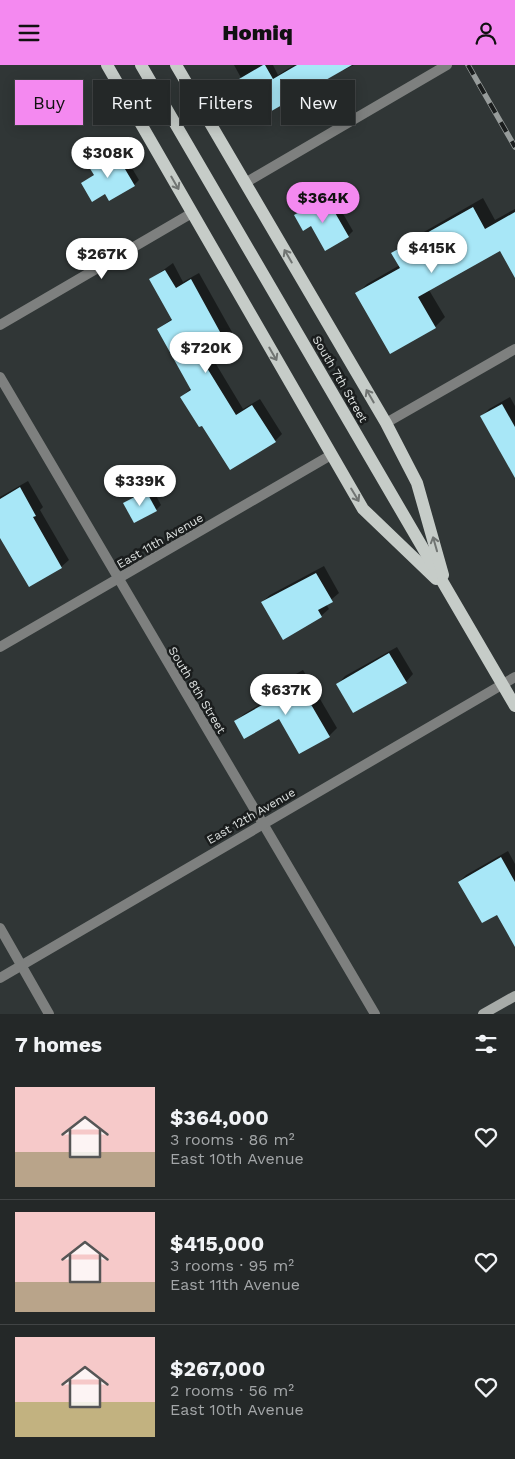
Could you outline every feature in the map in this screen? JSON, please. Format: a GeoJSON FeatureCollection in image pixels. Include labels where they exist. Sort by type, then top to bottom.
{"type":"FeatureCollection","features":[{"type":"Feature","properties":{"kind":"main road"},"geometry":{"type":"LineString","coordinates":[[106,65],[363,509],[448,591]]}},
{"type":"Feature","properties":{"kind":"main road","name":"South 7th Street"},"geometry":{"type":"LineString","coordinates":[[141,65],[515,706]]}},
{"type":"Feature","properties":{"kind":"main road"},"geometry":{"type":"LineString","coordinates":[[176,65],[386,423],[417,483],[448,591]]}},
{"type":"Feature","properties":{"kind":"street"},"geometry":{"type":"LineString","coordinates":[[245,183],[447,65]]}},
{"type":"Feature","properties":{"kind":"street"},"geometry":{"type":"LineString","coordinates":[[0,325],[192,213]]}},
{"type":"Feature","properties":{"kind":"street"},"geometry":{"type":"LineString","coordinates":[[386,423],[515,349]]}},
{"type":"Feature","properties":{"kind":"street","name":"South 8th Street"},"geometry":{"type":"LineString","coordinates":[[0,377],[117,580],[374,1014]]}},
{"type":"Feature","properties":{"kind":"street","name":"East 11th Avenue"},"geometry":{"type":"LineString","coordinates":[[0,647],[332,455]]}},
{"type":"Feature","properties":{"kind":"street","name":"East 12th Avenue"},"geometry":{"type":"LineString","coordinates":[[0,978],[515,677]]}},
{"type":"Feature","properties":{"kind":"street"},"geometry":{"type":"LineString","coordinates":[[0,928],[49,1014]]}},
{"type":"Feature","properties":{"kind":"street"},"geometry":{"type":"LineString","coordinates":[[483,1014],[515,996]]}},
{"type":"Feature","properties":{"kind":"building"},"geometry":{"type":"Polygon","coordinates":[[[263,65],[265,65],[273,79],[297,65],[352,65],[326,80],[281,80],[281,106],[271,111],[271,80],[239,79],[263,65]]]}},
{"type":"Feature","properties":{"kind":"building"},"geometry":{"type":"Polygon","coordinates":[[[115,152],[135,186],[109,201],[105,194],[92,202],[81,183],[94,175],[89,167],[115,152]]]}},
{"type":"Feature","properties":{"kind":"building"},"geometry":{"type":"Polygon","coordinates":[[[326,197],[349,237],[325,251],[311,226],[303,231],[294,215],[326,197]]]}},
{"type":"Feature","properties":{"kind":"building"},"geometry":{"type":"Polygon","coordinates":[[[473,207],[485,229],[515,212],[515,278],[500,251],[418,297],[436,328],[390,354],[355,293],[400,268],[391,253],[473,207]]]}},
{"type":"Feature","properties":{"kind":"building"},"geometry":{"type":"Polygon","coordinates":[[[165,270],[176,288],[191,279],[225,341],[199,355],[236,415],[252,405],[276,442],[230,470],[202,426],[199,427],[180,397],[191,390],[157,329],[172,320],[149,279],[165,270]]]}},
{"type":"Feature","properties":{"kind":"building"},"geometry":{"type":"Polygon","coordinates":[[[502,404],[515,427],[515,478],[480,416],[502,404]]]}},
{"type":"Feature","properties":{"kind":"building"},"geometry":{"type":"Polygon","coordinates":[[[20,487],[36,516],[33,517],[62,568],[29,587],[0,538],[0,499],[20,487]]]}},
{"type":"Feature","properties":{"kind":"building"},"geometry":{"type":"Polygon","coordinates":[[[146,491],[157,511],[134,523],[123,503],[146,491]]]}},
{"type":"Feature","properties":{"kind":"building"},"geometry":{"type":"Polygon","coordinates":[[[316,573],[333,602],[318,610],[322,617],[283,640],[261,602],[316,573]]]}},
{"type":"Feature","properties":{"kind":"building"},"geometry":{"type":"Polygon","coordinates":[[[389,653],[407,683],[353,713],[336,684],[389,653]]]}},
{"type":"Feature","properties":{"kind":"building"},"geometry":{"type":"Polygon","coordinates":[[[295,677],[330,737],[299,754],[279,719],[244,739],[234,721],[262,705],[258,698],[295,677]]]}},
{"type":"Feature","properties":{"kind":"building"},"geometry":{"type":"Polygon","coordinates":[[[501,857],[515,882],[515,947],[497,915],[482,923],[458,882],[501,857]]]}},
{"type":"Feature","properties":{"kind":"railway"},"geometry":{"type":"LineString","coordinates":[[468,65],[515,147]]}}]}
